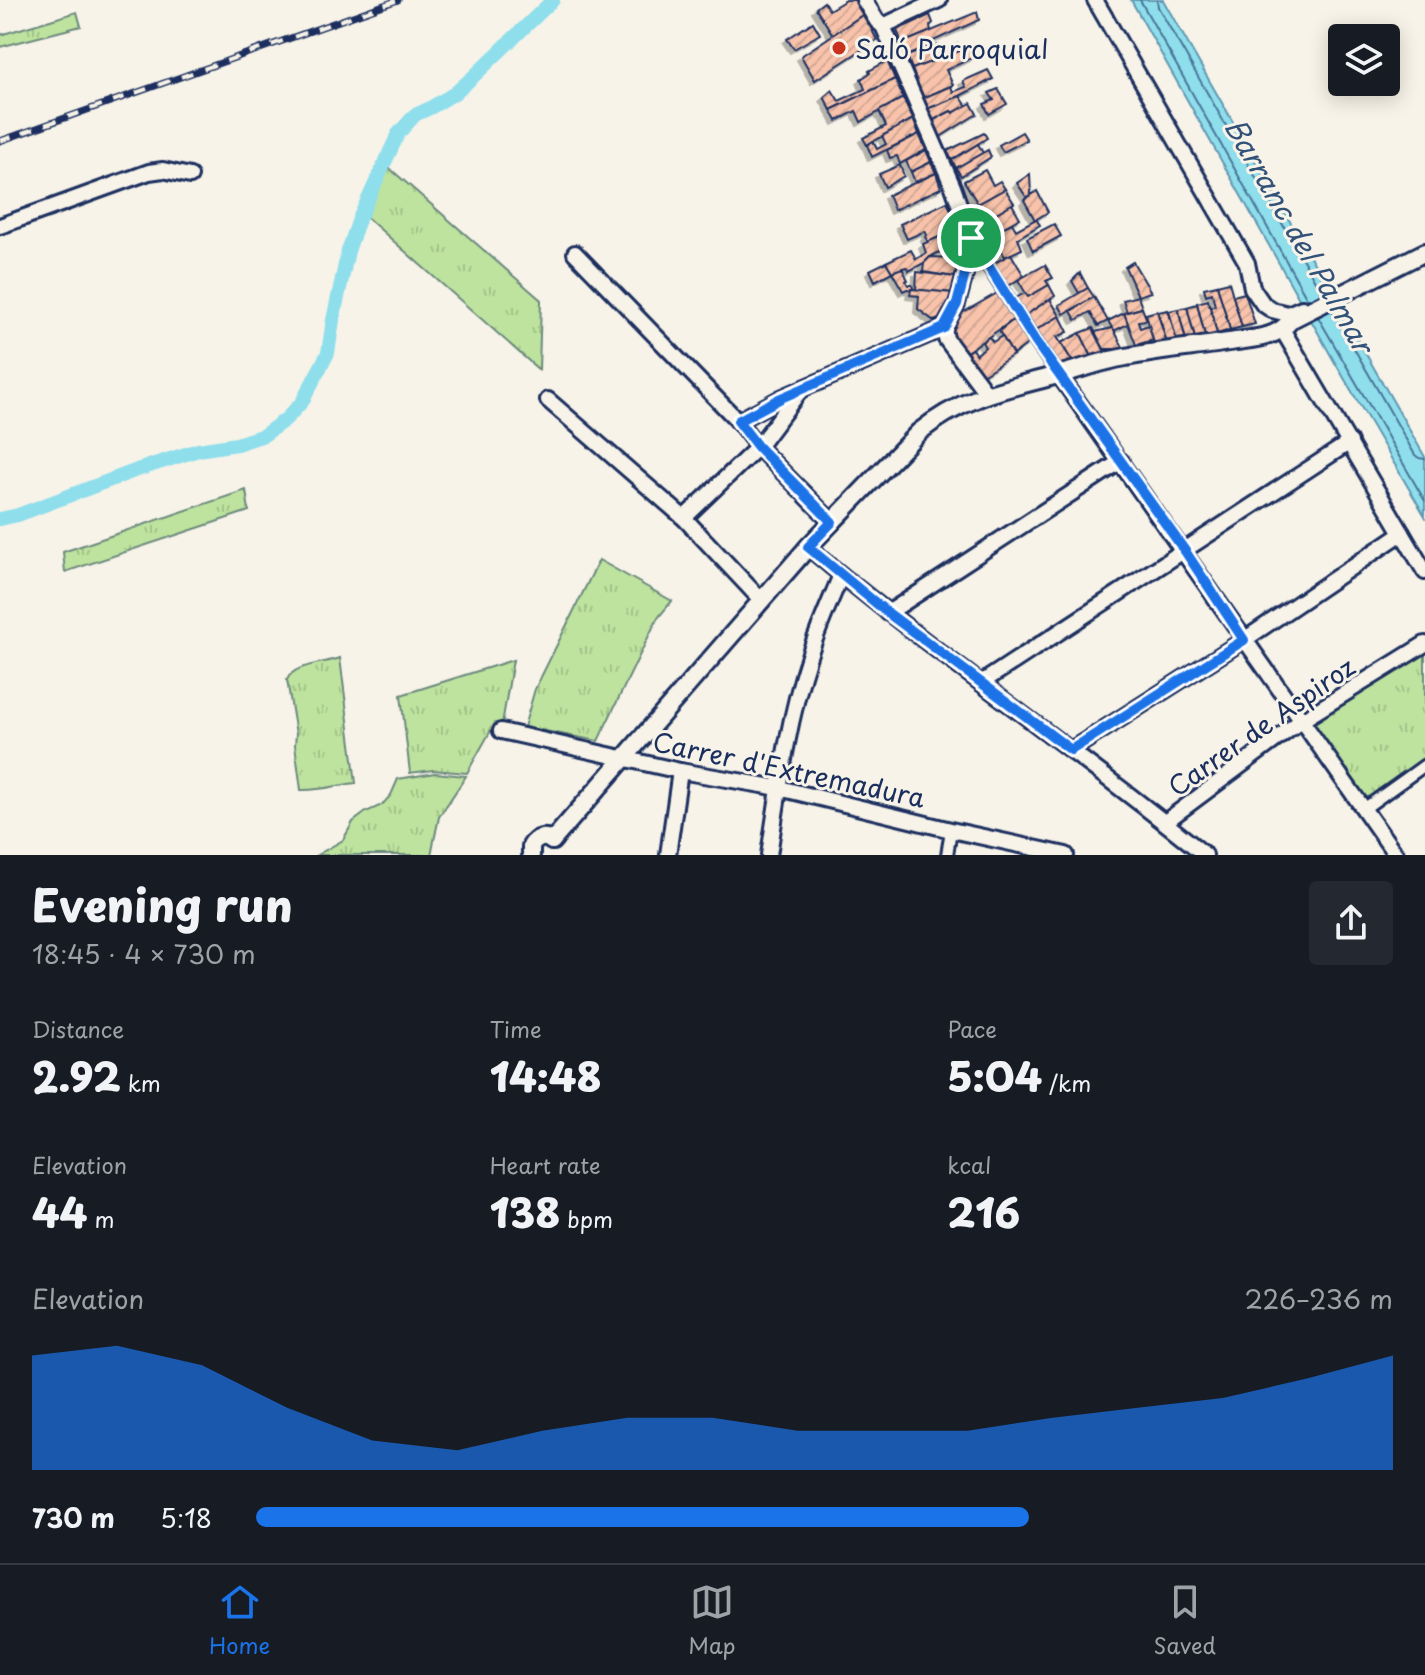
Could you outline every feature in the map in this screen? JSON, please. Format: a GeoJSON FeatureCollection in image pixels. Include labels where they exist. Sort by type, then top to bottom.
{"type":"FeatureCollection","features":[{"type":"Feature","properties":{"kind":"street"},"geometry":{"type":"LineString","coordinates":[[864,0],[883,26],[953,187],[971,238],[1035,341],[1396,855]]}},
{"type":"Feature","properties":{"kind":"street"},"geometry":{"type":"LineString","coordinates":[[883,26],[939,0]]}},
{"type":"Feature","properties":{"kind":"street"},"geometry":{"type":"LineString","coordinates":[[1095,0],[1247,263],[1252,288],[1258,299],[1287,321],[1350,442],[1425,572]]}},
{"type":"Feature","properties":{"kind":"street"},"geometry":{"type":"LineString","coordinates":[[0,226],[149,172],[163,170],[190,176]]}},
{"type":"Feature","properties":{"kind":"street"},"geometry":{"type":"LineString","coordinates":[[738,421],[781,398],[944,328],[957,304],[971,238]]}},
{"type":"Feature","properties":{"kind":"street"},"geometry":{"type":"LineString","coordinates":[[531,855],[531,846],[536,839],[545,838],[553,848],[624,758],[808,547],[919,432],[952,408],[987,394],[1086,365],[1258,337],[1425,252]]}},
{"type":"Feature","properties":{"kind":"street"},"geometry":{"type":"LineString","coordinates":[[575,253],[832,522]]}},
{"type":"Feature","properties":{"kind":"street"},"geometry":{"type":"LineString","coordinates":[[944,328],[946,339],[987,394]]}},
{"type":"Feature","properties":{"kind":"street"},"geometry":{"type":"LineString","coordinates":[[684,518],[758,447],[801,390]]}},
{"type":"Feature","properties":{"kind":"street"},"geometry":{"type":"LineString","coordinates":[[548,400],[684,518],[762,601]]}},
{"type":"Feature","properties":{"kind":"street"},"geometry":{"type":"LineString","coordinates":[[981,683],[1350,442]]}},
{"type":"Feature","properties":{"kind":"street"},"geometry":{"type":"LineString","coordinates":[[888,613],[1121,461]]}},
{"type":"Feature","properties":{"kind":"street"},"geometry":{"type":"LineString","coordinates":[[1071,750],[1244,640],[1402,533]]}},
{"type":"Feature","properties":{"kind":"street"},"geometry":{"type":"LineString","coordinates":[[808,547],[888,613],[1205,855]]}},
{"type":"Feature","properties":{"kind":"street"},"geometry":{"type":"LineString","coordinates":[[769,855],[796,702],[809,654],[841,575]]}},
{"type":"Feature","properties":{"kind":"street","name":"Carrer de Aspiroz"},"geometry":{"type":"LineString","coordinates":[[1165,822],[1302,720],[1425,644]]}},
{"type":"Feature","properties":{"kind":"street","name":"Carrer d'Extremadura"},"geometry":{"type":"LineString","coordinates":[[501,731],[680,771],[779,788],[1066,855]]}},
{"type":"Feature","properties":{"kind":"street"},"geometry":{"type":"LineString","coordinates":[[1365,808],[1425,765]]}},
{"type":"Feature","properties":{"kind":"street"},"geometry":{"type":"LineString","coordinates":[[668,855],[680,771]]}},
{"type":"Feature","properties":{"kind":"street"},"geometry":{"type":"LineString","coordinates":[[947,855],[951,830]]}},
{"type":"Feature","properties":{"kind":"green space"},"geometry":{"type":"Polygon","coordinates":[[[77,12],[81,26],[0,47],[0,35],[77,12]]]}},
{"type":"Feature","properties":{"kind":"green space"},"geometry":{"type":"Polygon","coordinates":[[[387,166],[541,300],[539,370],[364,215],[387,166]]]}},
{"type":"Feature","properties":{"kind":"green space"},"geometry":{"type":"Polygon","coordinates":[[[246,490],[249,511],[65,572],[63,552],[246,490]]]}},
{"type":"Feature","properties":{"kind":"green space"},"geometry":{"type":"Polygon","coordinates":[[[599,560],[672,601],[657,619],[598,741],[524,727],[535,689],[599,560]]]}},
{"type":"Feature","properties":{"kind":"green space"},"geometry":{"type":"Polygon","coordinates":[[[1425,645],[1425,765],[1364,808],[1304,720],[1425,645]]]}},
{"type":"Feature","properties":{"kind":"green space"},"geometry":{"type":"Polygon","coordinates":[[[340,658],[356,783],[301,790],[287,680],[302,668],[340,658]]]}},
{"type":"Feature","properties":{"kind":"green space"},"geometry":{"type":"Polygon","coordinates":[[[513,660],[502,724],[495,723],[467,773],[433,770],[410,773],[401,695],[513,660]]]}},
{"type":"Feature","properties":{"kind":"green space"},"geometry":{"type":"Polygon","coordinates":[[[435,773],[466,776],[439,817],[431,855],[317,855],[343,840],[353,822],[366,812],[382,805],[391,795],[398,779],[435,773]]]}},
{"type":"Feature","properties":{"kind":"water"},"geometry":{"type":"Polygon","coordinates":[[[1131,0],[1163,0],[1425,457],[1425,516],[1334,361],[1131,0]]]}},
{"type":"Feature","properties":{"kind":"building"},"geometry":{"type":"Polygon","coordinates":[[[846,0],[856,0],[864,14],[833,35],[816,8],[824,2],[829,10],[846,0]]]}},
{"type":"Feature","properties":{"kind":"building"},"geometry":{"type":"Polygon","coordinates":[[[977,12],[979,20],[907,56],[902,43],[977,12]]]}},
{"type":"Feature","properties":{"kind":"building","name":"Saló Parroquial"},"geometry":{"type":"Polygon","coordinates":[[[864,14],[877,40],[815,80],[801,56],[864,14]]]}},
{"type":"Feature","properties":{"kind":"building"},"geometry":{"type":"Polygon","coordinates":[[[930,15],[933,23],[931,31],[902,43],[897,30],[930,15]]]}},
{"type":"Feature","properties":{"kind":"building"},"geometry":{"type":"Polygon","coordinates":[[[813,22],[820,34],[794,49],[787,39],[813,22]]]}},
{"type":"Feature","properties":{"kind":"building"},"geometry":{"type":"Polygon","coordinates":[[[958,44],[961,51],[912,69],[907,56],[937,45],[940,52],[958,44]]]}},
{"type":"Feature","properties":{"kind":"building"},"geometry":{"type":"Polygon","coordinates":[[[970,47],[974,57],[946,70],[953,85],[923,98],[912,69],[970,47]]]}},
{"type":"Feature","properties":{"kind":"building"},"geometry":{"type":"Polygon","coordinates":[[[887,61],[895,79],[831,110],[824,97],[832,90],[839,101],[865,89],[861,79],[887,61]]]}},
{"type":"Feature","properties":{"kind":"building"},"geometry":{"type":"Polygon","coordinates":[[[988,70],[993,79],[927,109],[923,98],[951,86],[953,92],[966,87],[963,81],[988,70]]]}},
{"type":"Feature","properties":{"kind":"building"},"geometry":{"type":"Polygon","coordinates":[[[895,79],[903,98],[861,122],[856,111],[837,121],[831,110],[895,79]]]}},
{"type":"Feature","properties":{"kind":"building"},"geometry":{"type":"Polygon","coordinates":[[[998,89],[1007,104],[989,114],[984,104],[994,100],[989,93],[998,89]]]}},
{"type":"Feature","properties":{"kind":"building"},"geometry":{"type":"Polygon","coordinates":[[[960,96],[967,106],[932,121],[927,109],[960,96]]]}},
{"type":"Feature","properties":{"kind":"building"},"geometry":{"type":"Polygon","coordinates":[[[903,98],[913,119],[867,145],[863,138],[886,126],[879,111],[903,98]]]}},
{"type":"Feature","properties":{"kind":"building"},"geometry":{"type":"Polygon","coordinates":[[[971,103],[977,114],[940,137],[932,121],[971,103]]]}},
{"type":"Feature","properties":{"kind":"building"},"geometry":{"type":"Polygon","coordinates":[[[913,119],[919,134],[872,157],[867,145],[873,141],[877,149],[886,144],[882,136],[913,119]]]}},
{"type":"Feature","properties":{"kind":"building"},"geometry":{"type":"Polygon","coordinates":[[[1022,132],[1027,140],[1003,152],[999,145],[1022,132]]]}},
{"type":"Feature","properties":{"kind":"building"},"geometry":{"type":"Polygon","coordinates":[[[984,133],[987,138],[952,160],[947,151],[984,133]]]}},
{"type":"Feature","properties":{"kind":"building"},"geometry":{"type":"Polygon","coordinates":[[[919,134],[926,150],[900,164],[897,156],[890,158],[887,150],[919,134]]]}},
{"type":"Feature","properties":{"kind":"building"},"geometry":{"type":"Polygon","coordinates":[[[978,144],[983,153],[956,168],[952,160],[978,144]]]}},
{"type":"Feature","properties":{"kind":"building"},"geometry":{"type":"Polygon","coordinates":[[[926,150],[931,162],[911,172],[906,161],[926,150]]]}},
{"type":"Feature","properties":{"kind":"building"},"geometry":{"type":"Polygon","coordinates":[[[988,150],[991,157],[961,176],[956,168],[988,150]]]}},
{"type":"Feature","properties":{"kind":"building"},"geometry":{"type":"Polygon","coordinates":[[[931,162],[936,173],[915,182],[911,172],[931,162]]]}},
{"type":"Feature","properties":{"kind":"building"},"geometry":{"type":"Polygon","coordinates":[[[900,165],[904,176],[885,187],[879,174],[900,165]]]}},
{"type":"Feature","properties":{"kind":"building"},"geometry":{"type":"Polygon","coordinates":[[[985,170],[993,185],[1000,181],[1005,189],[978,204],[964,181],[985,170]]]}},
{"type":"Feature","properties":{"kind":"building"},"geometry":{"type":"Polygon","coordinates":[[[936,173],[941,188],[894,210],[888,195],[936,173]]]}},
{"type":"Feature","properties":{"kind":"building"},"geometry":{"type":"Polygon","coordinates":[[[1030,174],[1031,195],[1027,198],[1017,183],[1030,174]]]}},
{"type":"Feature","properties":{"kind":"building"},"geometry":{"type":"Polygon","coordinates":[[[1005,189],[1014,203],[986,219],[978,204],[1005,189]]]}},
{"type":"Feature","properties":{"kind":"building"},"geometry":{"type":"Polygon","coordinates":[[[1037,191],[1048,212],[1035,220],[1024,200],[1037,191]]]}},
{"type":"Feature","properties":{"kind":"building"},"geometry":{"type":"Polygon","coordinates":[[[947,202],[960,228],[928,242],[925,231],[907,239],[900,224],[947,202]]]}},
{"type":"Feature","properties":{"kind":"building"},"geometry":{"type":"Polygon","coordinates":[[[1012,204],[1020,218],[995,232],[986,219],[1012,204]]]}},
{"type":"Feature","properties":{"kind":"building"},"geometry":{"type":"Polygon","coordinates":[[[1036,219],[1040,225],[1018,238],[1022,249],[1005,257],[992,233],[1012,223],[1016,230],[1036,219]]]}},
{"type":"Feature","properties":{"kind":"building"},"geometry":{"type":"Polygon","coordinates":[[[1054,224],[1061,236],[1033,251],[1027,238],[1054,224]]]}},
{"type":"Feature","properties":{"kind":"building"},"geometry":{"type":"Polygon","coordinates":[[[960,228],[958,258],[946,257],[947,248],[909,271],[906,267],[892,272],[886,262],[911,250],[916,259],[926,253],[923,244],[960,228]]]}},
{"type":"Feature","properties":{"kind":"building"},"geometry":{"type":"Polygon","coordinates":[[[1011,254],[1024,276],[1008,286],[994,263],[1011,254]]]}},
{"type":"Feature","properties":{"kind":"building"},"geometry":{"type":"Polygon","coordinates":[[[930,257],[958,258],[955,277],[923,272],[924,263],[930,257]]]}},
{"type":"Feature","properties":{"kind":"building"},"geometry":{"type":"Polygon","coordinates":[[[886,262],[892,272],[875,281],[870,270],[886,262]]]}},
{"type":"Feature","properties":{"kind":"building"},"geometry":{"type":"Polygon","coordinates":[[[1133,262],[1151,292],[1138,296],[1125,267],[1133,262]]]}},
{"type":"Feature","properties":{"kind":"building"},"geometry":{"type":"Polygon","coordinates":[[[1045,265],[1053,278],[1046,281],[1049,285],[1028,297],[1018,280],[1045,265]]]}},
{"type":"Feature","properties":{"kind":"building"},"geometry":{"type":"Polygon","coordinates":[[[902,268],[908,285],[912,285],[914,290],[903,291],[892,272],[902,268]]]}},
{"type":"Feature","properties":{"kind":"building"},"geometry":{"type":"Polygon","coordinates":[[[917,272],[955,277],[953,293],[916,290],[917,272]]]}},
{"type":"Feature","properties":{"kind":"building"},"geometry":{"type":"Polygon","coordinates":[[[1080,273],[1088,288],[1079,293],[1072,281],[1080,273]]]}},
{"type":"Feature","properties":{"kind":"building"},"geometry":{"type":"Polygon","coordinates":[[[1229,282],[1242,327],[1230,330],[1217,285],[1229,282]]]}},
{"type":"Feature","properties":{"kind":"building"},"geometry":{"type":"Polygon","coordinates":[[[1049,285],[1055,296],[1026,315],[1016,298],[1025,293],[1028,297],[1049,285]]]}},
{"type":"Feature","properties":{"kind":"building"},"geometry":{"type":"Polygon","coordinates":[[[1217,285],[1230,330],[1217,334],[1210,307],[1215,306],[1212,293],[1206,295],[1204,288],[1217,285]]]}},
{"type":"Feature","properties":{"kind":"building"},"geometry":{"type":"Polygon","coordinates":[[[1088,288],[1094,297],[1064,314],[1059,305],[1088,288]]]}},
{"type":"Feature","properties":{"kind":"building"},"geometry":{"type":"Polygon","coordinates":[[[911,289],[953,293],[950,309],[944,317],[934,321],[918,309],[919,296],[910,295],[911,289]]]}},
{"type":"Feature","properties":{"kind":"building"},"geometry":{"type":"Polygon","coordinates":[[[999,292],[1016,318],[965,353],[948,330],[952,319],[999,292]]]}},
{"type":"Feature","properties":{"kind":"building"},"geometry":{"type":"Polygon","coordinates":[[[1245,293],[1255,324],[1242,327],[1233,296],[1245,293]]]}},
{"type":"Feature","properties":{"kind":"building"},"geometry":{"type":"Polygon","coordinates":[[[1138,296],[1142,308],[1127,312],[1123,300],[1138,296]]]}},
{"type":"Feature","properties":{"kind":"building"},"geometry":{"type":"Polygon","coordinates":[[[1094,297],[1108,321],[1098,326],[1090,312],[1076,320],[1071,311],[1094,297]]]}},
{"type":"Feature","properties":{"kind":"building"},"geometry":{"type":"Polygon","coordinates":[[[1050,299],[1060,316],[1036,330],[1026,315],[1050,299]]]}},
{"type":"Feature","properties":{"kind":"building"},"geometry":{"type":"Polygon","coordinates":[[[1208,300],[1217,334],[1205,336],[1197,303],[1208,300]]]}},
{"type":"Feature","properties":{"kind":"building"},"geometry":{"type":"Polygon","coordinates":[[[1197,304],[1205,336],[1195,339],[1187,307],[1197,304]]]}},
{"type":"Feature","properties":{"kind":"building"},"geometry":{"type":"Polygon","coordinates":[[[1187,307],[1195,339],[1186,341],[1178,309],[1187,307]]]}},
{"type":"Feature","properties":{"kind":"building"},"geometry":{"type":"Polygon","coordinates":[[[1142,308],[1147,320],[1138,321],[1140,328],[1149,325],[1153,340],[1136,345],[1124,313],[1142,308]]]}},
{"type":"Feature","properties":{"kind":"building"},"geometry":{"type":"Polygon","coordinates":[[[1178,309],[1186,341],[1177,342],[1169,311],[1178,309]]]}},
{"type":"Feature","properties":{"kind":"building"},"geometry":{"type":"Polygon","coordinates":[[[1168,310],[1177,342],[1167,344],[1158,312],[1168,310]]]}},
{"type":"Feature","properties":{"kind":"building"},"geometry":{"type":"Polygon","coordinates":[[[1157,311],[1167,344],[1155,347],[1146,314],[1157,311]]]}},
{"type":"Feature","properties":{"kind":"building"},"geometry":{"type":"Polygon","coordinates":[[[1124,313],[1128,324],[1114,331],[1108,321],[1124,313]]]}},
{"type":"Feature","properties":{"kind":"building"},"geometry":{"type":"Polygon","coordinates":[[[1060,316],[1068,332],[1057,337],[1074,364],[1062,368],[1036,330],[1060,316]]]}},
{"type":"Feature","properties":{"kind":"building"},"geometry":{"type":"Polygon","coordinates":[[[1016,318],[1030,342],[1013,355],[999,331],[1016,318]]]}},
{"type":"Feature","properties":{"kind":"building"},"geometry":{"type":"Polygon","coordinates":[[[1093,328],[1105,352],[1092,357],[1080,333],[1093,328]]]}},
{"type":"Feature","properties":{"kind":"building"},"geometry":{"type":"Polygon","coordinates":[[[1113,328],[1124,349],[1104,349],[1095,332],[1113,328]]]}},
{"type":"Feature","properties":{"kind":"building"},"geometry":{"type":"Polygon","coordinates":[[[1080,333],[1092,357],[1074,364],[1061,343],[1080,333]]]}},
{"type":"Feature","properties":{"kind":"building"},"geometry":{"type":"Polygon","coordinates":[[[1002,336],[1013,355],[981,376],[965,353],[972,349],[976,355],[985,347],[982,342],[989,337],[993,342],[1002,336]]]}},
{"type":"Feature","properties":{"kind":"waterway"},"geometry":{"type":"LineString","coordinates":[[0,519],[198,450],[237,444],[264,435],[286,419],[302,402],[328,353],[348,251],[359,219],[398,134],[415,115],[455,93],[553,0]]}},
{"type":"Feature","properties":{"kind":"railway"},"geometry":{"type":"LineString","coordinates":[[0,141],[398,0]]}},
{"type":"Feature","properties":{"kind":"place","name":"Saló Parroquial"},"geometry":{"type":"Point","coordinates":[839,48]}},
{"type":"Feature","properties":{"kind":"route"},"geometry":{"type":"LineString","coordinates":[[971,238],[1035,341],[1185,551],[1244,640],[1071,750],[888,613],[808,547],[832,522],[758,447],[738,421],[781,398],[944,328],[957,304],[971,238]]}},
{"type":"Feature","properties":{"kind":"water label","name":"Barranc del Palmar"},"geometry":{"type":"Point","coordinates":[1300,235]}}]}
